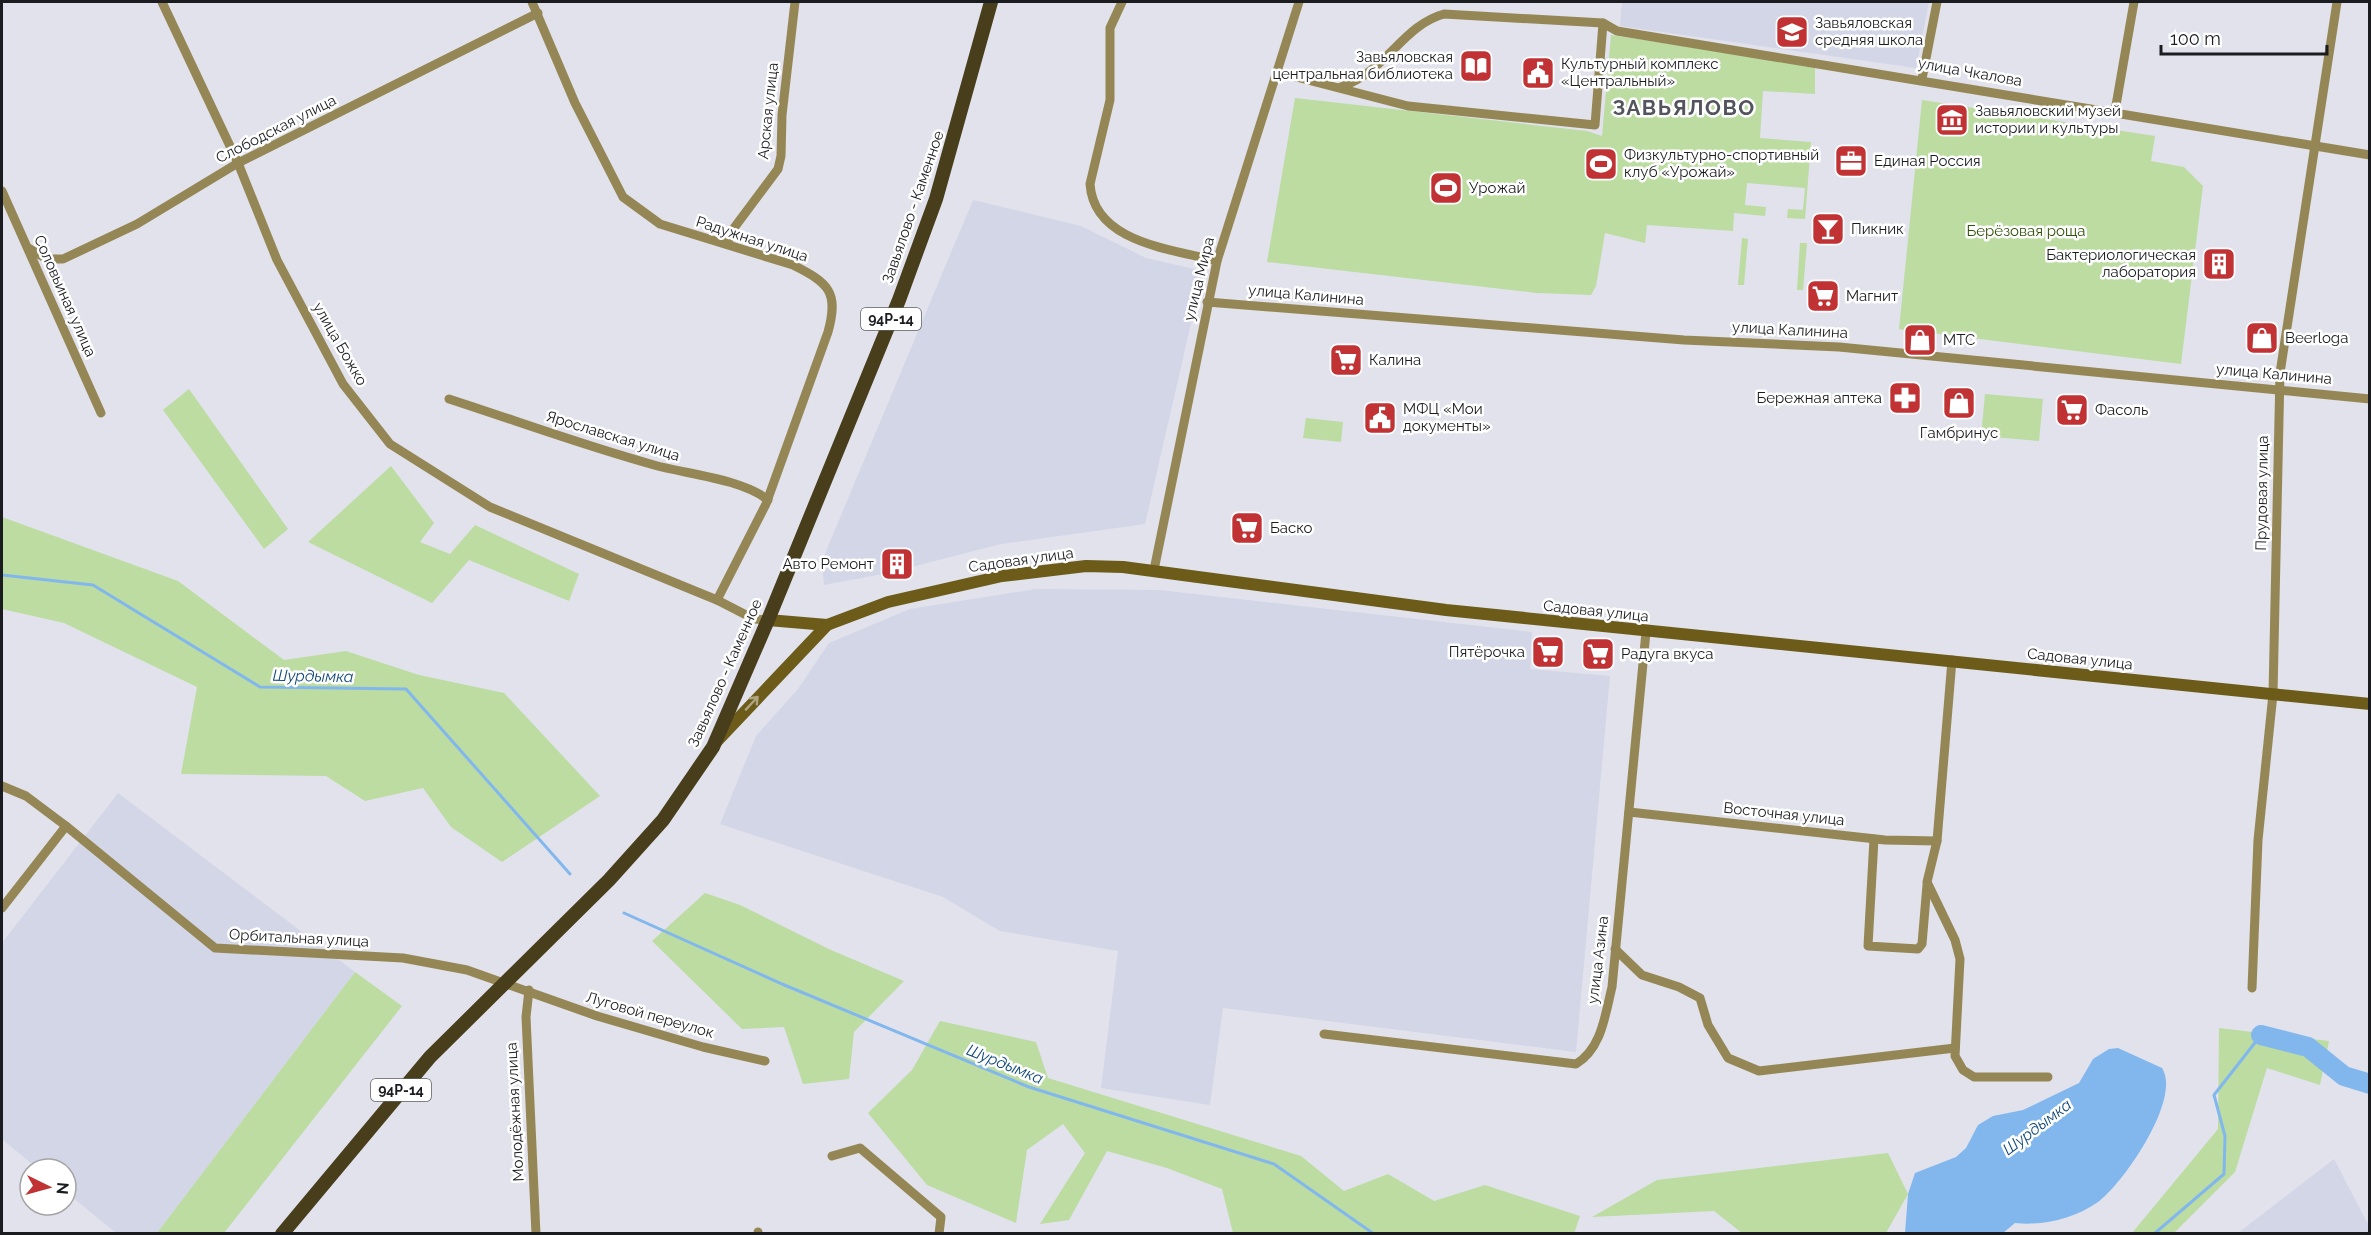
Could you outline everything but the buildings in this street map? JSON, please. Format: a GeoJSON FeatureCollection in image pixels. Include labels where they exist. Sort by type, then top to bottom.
{"type":"FeatureCollection","features":[{"type":"Feature","properties":{"kind":"main road","name":"Завьялово - Каменное"},"geometry":{"type":"LineString","coordinates":[[282,1233],[430,1057],[503,982],[609,880],[663,820],[712,747],[768,620],[899,300],[936,199],[991,2]]}},
{"type":"Feature","properties":{"kind":"street","name":"улица Божко"},"geometry":{"type":"LineString","coordinates":[[162,2],[238,163],[277,260],[343,384],[390,444],[490,507],[717,600],[754,619],[768,620]]}},
{"type":"Feature","properties":{"kind":"street","name":"Радужная улица"},"geometry":{"type":"LineString","coordinates":[[532,2],[575,103],[623,197],[660,224],[727,244],[813,275],[826,285],[833,299],[834,311],[828,332],[768,500],[717,600]]}},
{"type":"Feature","properties":{"kind":"street","name":"Арская улица"},"geometry":{"type":"LineString","coordinates":[[727,244],[734,228],[779,163],[795,2]]}},
{"type":"Feature","properties":{"kind":"street"},"geometry":{"type":"LineString","coordinates":[[1122,2],[1110,28],[1110,100],[1090,184],[1091,197],[1096,210],[1112,227],[1159,246],[1218,261]]}},
{"type":"Feature","properties":{"kind":"street","name":"улица Мира"},"geometry":{"type":"LineString","coordinates":[[1154,570],[1207,302],[1299,2]]}},
{"type":"Feature","properties":{"kind":"street"},"geometry":{"type":"LineString","coordinates":[[1922,79],[1937,2]]}},
{"type":"Feature","properties":{"kind":"street"},"geometry":{"type":"LineString","coordinates":[[2115,111],[2134,2]]}},
{"type":"Feature","properties":{"kind":"street","name":"Прудовая улица"},"geometry":{"type":"LineString","coordinates":[[2252,987],[2258,840],[2273,694],[2279,390],[2337,2]]}},
{"type":"Feature","properties":{"kind":"street","name":"Слободская улица"},"geometry":{"type":"LineString","coordinates":[[28,248],[47,259],[63,258],[137,224],[238,163],[538,13]]}},
{"type":"Feature","properties":{"kind":"street","name":"улица Чкалова"},"geometry":{"type":"LineString","coordinates":[[1341,87],[1357,82],[1376,68],[1421,23],[1444,14],[1603,22],[1617,31],[1922,79],[2370,155]]}},
{"type":"Feature","properties":{"kind":"street"},"geometry":{"type":"LineString","coordinates":[[1277,72],[1408,106],[1595,125],[1603,22]]}},
{"type":"Feature","properties":{"kind":"street","name":"Соловьиная улица"},"geometry":{"type":"LineString","coordinates":[[2,191],[101,413]]}},
{"type":"Feature","properties":{"kind":"street","name":"улица Калинина"},"geometry":{"type":"LineString","coordinates":[[1207,302],[1684,340],[1839,347],[2370,399]]}},
{"type":"Feature","properties":{"kind":"street","name":"Ярославская улица"},"geometry":{"type":"LineString","coordinates":[[449,399],[644,462],[739,486],[760,493],[768,500]]}},
{"type":"Feature","properties":{"kind":"street","name":"Садовая улица"},"geometry":{"type":"LineString","coordinates":[[827,625],[888,602],[1002,576],[1086,566],[1154,570],[1446,610],[1646,632],[1952,660],[2370,704]]}},
{"type":"Feature","properties":{"kind":"street"},"geometry":{"type":"LineString","coordinates":[[768,620],[827,625]]}},
{"type":"Feature","properties":{"kind":"street"},"geometry":{"type":"LineString","coordinates":[[712,747],[827,625]]}},
{"type":"Feature","properties":{"kind":"street","name":"улица Азина"},"geometry":{"type":"LineString","coordinates":[[1324,1034],[1576,1064],[1588,1057],[1603,1023],[1612,987],[1646,632]]}},
{"type":"Feature","properties":{"kind":"street"},"geometry":{"type":"LineString","coordinates":[[1874,838],[1868,946],[1918,949],[1922,944],[1927,882],[1937,841],[1952,660]]}},
{"type":"Feature","properties":{"kind":"street","name":"Орбитальная улица"},"geometry":{"type":"LineString","coordinates":[[2,786],[26,796],[66,826],[215,948],[403,958],[467,970],[529,990]]}},
{"type":"Feature","properties":{"kind":"street","name":"Восточная улица"},"geometry":{"type":"LineString","coordinates":[[1629,812],[1874,838],[1937,841]]}},
{"type":"Feature","properties":{"kind":"street"},"geometry":{"type":"LineString","coordinates":[[2,908],[66,826]]}},
{"type":"Feature","properties":{"kind":"street"},"geometry":{"type":"LineString","coordinates":[[1927,882],[1955,940],[1960,959],[1955,1056],[1962,1070],[1974,1077],[2048,1077]]}},
{"type":"Feature","properties":{"kind":"street"},"geometry":{"type":"LineString","coordinates":[[1616,949],[1642,975],[1679,987],[1700,998],[1708,1025],[1728,1058],[1759,1071],[1955,1047]]}},
{"type":"Feature","properties":{"kind":"street","name":"Луговой переулок"},"geometry":{"type":"LineString","coordinates":[[529,990],[553,1003],[703,1047],[765,1061]]}},
{"type":"Feature","properties":{"kind":"street","name":"Молодёжная улица"},"geometry":{"type":"LineString","coordinates":[[529,990],[525,1017],[536,1233]]}},
{"type":"Feature","properties":{"kind":"street"},"geometry":{"type":"LineString","coordinates":[[832,1156],[860,1149],[941,1217],[939,1233]]}},
{"type":"Feature","properties":{"kind":"shaded area","name":"Завьяловская средняя школа"},"geometry":{"type":"Polygon","coordinates":[[[1622,2],[1929,2],[1916,68],[1620,26],[1622,2]]]}},
{"type":"Feature","properties":{"kind":"shaded area"},"geometry":{"type":"Polygon","coordinates":[[[973,200],[1081,226],[1146,258],[1203,271],[1145,524],[1001,544],[888,573],[824,585],[822,563],[824,556],[973,200]]]}},
{"type":"Feature","properties":{"kind":"shaded area"},"geometry":{"type":"Polygon","coordinates":[[[1036,589],[1159,590],[1532,632],[1530,669],[1610,676],[1576,1052],[1223,1008],[1210,1105],[1101,1088],[1118,951],[1000,931],[943,897],[720,824],[756,736],[798,689],[829,643],[910,609],[1036,589]]]}},
{"type":"Feature","properties":{"kind":"shaded area"},"geometry":{"type":"Polygon","coordinates":[[[118,793],[355,972],[157,1233],[116,1233],[78,1202],[78,1157],[24,1157],[2,1139],[2,943],[118,793]]]}},
{"type":"Feature","properties":{"kind":"shaded area"},"geometry":{"type":"Polygon","coordinates":[[[2334,1159],[2369,1226],[2369,1233],[2238,1233],[2334,1159]]]}},
{"type":"Feature","properties":{"kind":"green space","name":"Урожай"},"geometry":{"type":"Polygon","coordinates":[[[1611,35],[1815,66],[1815,94],[1763,91],[1760,138],[1811,142],[1805,219],[1787,218],[1788,209],[1803,210],[1805,188],[1747,183],[1745,205],[1766,207],[1765,216],[1734,213],[1733,231],[1647,225],[1645,243],[1605,233],[1596,286],[1591,295],[1537,293],[1267,262],[1295,98],[1587,131],[1602,136],[1611,35]]]}},
{"type":"Feature","properties":{"kind":"green space","name":"Берёзовая роща"},"geometry":{"type":"Polygon","coordinates":[[[1922,100],[2155,136],[2151,161],[2184,167],[2203,186],[2181,364],[1899,329],[1922,100]]]}},
{"type":"Feature","properties":{"kind":"green space"},"geometry":{"type":"Polygon","coordinates":[[[1742,238],[1748,239],[1744,285],[1738,285],[1742,238]]]}},
{"type":"Feature","properties":{"kind":"green space"},"geometry":{"type":"Polygon","coordinates":[[[1800,243],[1807,243],[1803,290],[1797,290],[1800,243]]]}},
{"type":"Feature","properties":{"kind":"green space"},"geometry":{"type":"Polygon","coordinates":[[[189,389],[288,529],[264,549],[163,410],[189,389]]]}},
{"type":"Feature","properties":{"kind":"green space"},"geometry":{"type":"Polygon","coordinates":[[[1985,394],[2043,399],[2039,441],[1981,436],[1985,394]]]}},
{"type":"Feature","properties":{"kind":"green space"},"geometry":{"type":"Polygon","coordinates":[[[1306,418],[1343,422],[1341,442],[1303,438],[1306,418]]]}},
{"type":"Feature","properties":{"kind":"green space"},"geometry":{"type":"Polygon","coordinates":[[[391,466],[434,523],[420,542],[450,554],[475,525],[579,574],[569,601],[469,560],[432,603],[308,542],[391,466]]]}},
{"type":"Feature","properties":{"kind":"green space"},"geometry":{"type":"Polygon","coordinates":[[[2,517],[178,581],[284,660],[346,651],[419,675],[504,693],[600,796],[502,862],[451,827],[423,788],[365,801],[326,776],[181,774],[197,687],[64,623],[2,609],[2,517]]]}},
{"type":"Feature","properties":{"kind":"green space"},"geometry":{"type":"Polygon","coordinates":[[[705,893],[740,905],[831,950],[904,981],[854,1032],[849,1079],[803,1084],[784,1027],[742,1029],[652,941],[705,893]]]}},
{"type":"Feature","properties":{"kind":"green space"},"geometry":{"type":"Polygon","coordinates":[[[355,972],[402,1006],[224,1233],[157,1233],[355,972]]]}},
{"type":"Feature","properties":{"kind":"green space"},"geometry":{"type":"Polygon","coordinates":[[[940,1021],[1036,1042],[1048,1078],[1301,1156],[1344,1191],[1388,1174],[1434,1201],[1485,1185],[1580,1216],[1574,1234],[1233,1233],[1222,1189],[1167,1168],[1107,1151],[1069,1220],[1040,1224],[1085,1153],[1063,1124],[1027,1150],[1016,1223],[927,1185],[868,1113],[912,1070],[940,1021]]]}},
{"type":"Feature","properties":{"kind":"green space"},"geometry":{"type":"Polygon","coordinates":[[[2219,1028],[2329,1041],[2320,1085],[2267,1068],[2235,1172],[2174,1233],[2132,1233],[2218,1129],[2219,1028]]]}},
{"type":"Feature","properties":{"kind":"green space"},"geometry":{"type":"Polygon","coordinates":[[[1888,1153],[1908,1194],[1886,1233],[1742,1233],[1714,1211],[1592,1217],[1657,1180],[1888,1153]]]}},
{"type":"Feature","properties":{"kind":"water"},"geometry":{"type":"Polygon","coordinates":[[[2118,1048],[2162,1068],[2166,1082],[2164,1099],[2157,1119],[2135,1160],[2098,1202],[2079,1213],[2058,1220],[2015,1223],[2003,1233],[1905,1233],[1908,1194],[1915,1173],[1956,1157],[1966,1148],[1978,1125],[1993,1116],[2023,1110],[2079,1083],[2093,1059],[2109,1049],[2118,1048]]]}},
{"type":"Feature","properties":{"kind":"waterway","name":"Шурдымка"},"geometry":{"type":"LineString","coordinates":[[2,575],[93,585],[260,687],[406,689],[570,874]]}},
{"type":"Feature","properties":{"kind":"waterway","name":"Шурдымка"},"geometry":{"type":"LineString","coordinates":[[624,913],[782,984],[1029,1087],[1274,1164],[1374,1234]]}},
{"type":"Feature","properties":{"kind":"waterway"},"geometry":{"type":"LineString","coordinates":[[2154,1234],[2224,1174],[2225,1136],[2214,1095],[2261,1035]]}},
{"type":"Feature","properties":{"kind":"waterway"},"geometry":{"type":"LineString","coordinates":[[2261,1035],[2308,1047],[2344,1076],[2370,1084]]}},
{"type":"Feature","properties":{"kind":"place","name":"Завьяловская средняя школа"},"geometry":{"type":"Point","coordinates":[1792,32]}},
{"type":"Feature","properties":{"kind":"place","name":"Завьяловская центральная библиотека"},"geometry":{"type":"Point","coordinates":[1476,66]}},
{"type":"Feature","properties":{"kind":"place","name":"Культурный комплекс «Центральный»"},"geometry":{"type":"Point","coordinates":[1538,73]}},
{"type":"Feature","properties":{"kind":"place","name":"Завьяловский музей истории и культуры"},"geometry":{"type":"Point","coordinates":[1952,120]}},
{"type":"Feature","properties":{"kind":"place","name":"Единая Россия"},"geometry":{"type":"Point","coordinates":[1851,161]}},
{"type":"Feature","properties":{"kind":"place","name":"Физкультурно-спортивный клуб «Урожай»"},"geometry":{"type":"Point","coordinates":[1601,164]}},
{"type":"Feature","properties":{"kind":"place","name":"Урожай"},"geometry":{"type":"Point","coordinates":[1446,188]}},
{"type":"Feature","properties":{"kind":"place","name":"Пикник"},"geometry":{"type":"Point","coordinates":[1828,229]}},
{"type":"Feature","properties":{"kind":"place","name":"Бактериологическая лаборатория"},"geometry":{"type":"Point","coordinates":[2219,264]}},
{"type":"Feature","properties":{"kind":"place","name":"Магнит"},"geometry":{"type":"Point","coordinates":[1823,296]}},
{"type":"Feature","properties":{"kind":"place","name":"Beerloga"},"geometry":{"type":"Point","coordinates":[2262,338]}},
{"type":"Feature","properties":{"kind":"place","name":"МТС"},"geometry":{"type":"Point","coordinates":[1920,340]}},
{"type":"Feature","properties":{"kind":"place","name":"Калина"},"geometry":{"type":"Point","coordinates":[1346,360]}},
{"type":"Feature","properties":{"kind":"place","name":"Бережная аптека"},"geometry":{"type":"Point","coordinates":[1905,398]}},
{"type":"Feature","properties":{"kind":"place","name":"Гамбринус"},"geometry":{"type":"Point","coordinates":[1959,403]}},
{"type":"Feature","properties":{"kind":"place","name":"Фасоль"},"geometry":{"type":"Point","coordinates":[2072,410]}},
{"type":"Feature","properties":{"kind":"place","name":"МФЦ «Мои документы»"},"geometry":{"type":"Point","coordinates":[1380,418]}},
{"type":"Feature","properties":{"kind":"place","name":"Баско"},"geometry":{"type":"Point","coordinates":[1247,528]}},
{"type":"Feature","properties":{"kind":"place","name":"Авто Ремонт"},"geometry":{"type":"Point","coordinates":[897,564]}},
{"type":"Feature","properties":{"kind":"place","name":"Пятёрочка"},"geometry":{"type":"Point","coordinates":[1548,652]}},
{"type":"Feature","properties":{"kind":"place","name":"Радуга вкуса"},"geometry":{"type":"Point","coordinates":[1598,654]}},
{"type":"Feature","properties":{"kind":"district","name":"ЗАВЬЯЛОВО"},"geometry":{"type":"Point","coordinates":[1684,107]}}]}
